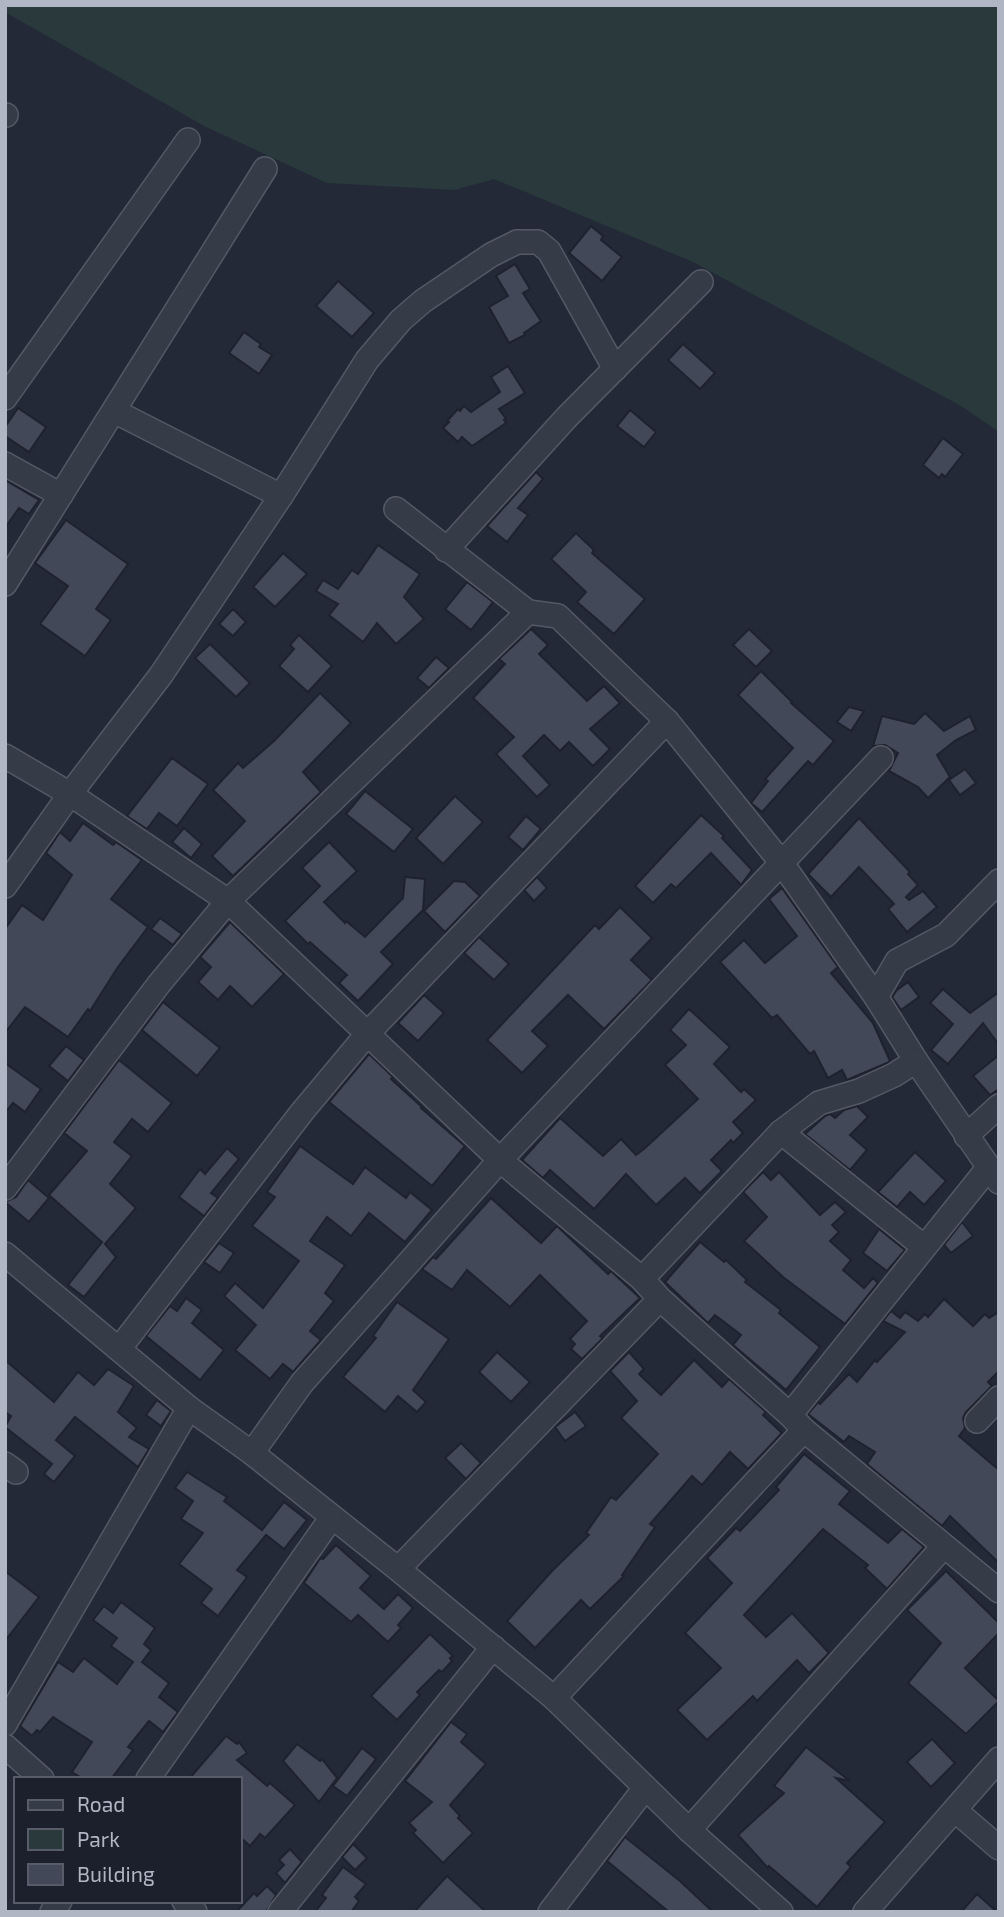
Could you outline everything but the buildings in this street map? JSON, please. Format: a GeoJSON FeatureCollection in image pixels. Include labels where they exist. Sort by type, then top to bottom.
{"type":"FeatureCollection","features":[{"type":"Feature","properties":{"kind":"street"},"geometry":{"type":"LineString","coordinates":[[5,398],[188,140]]}},
{"type":"Feature","properties":{"kind":"street"},"geometry":{"type":"LineString","coordinates":[[5,584],[265,169]]}},
{"type":"Feature","properties":{"kind":"street"},"geometry":{"type":"LineString","coordinates":[[5,886],[70,794],[161,675],[281,496],[367,360],[401,320],[434,293],[491,255],[517,242],[538,242],[549,251],[615,369]]}},
{"type":"Feature","properties":{"kind":"street"},"geometry":{"type":"LineString","coordinates":[[446,550],[567,417],[701,282]]}},
{"type":"Feature","properties":{"kind":"street"},"geometry":{"type":"LineString","coordinates":[[114,411],[281,496]]}},
{"type":"Feature","properties":{"kind":"street"},"geometry":{"type":"LineString","coordinates":[[5,464],[61,495]]}},
{"type":"Feature","properties":{"kind":"street"},"geometry":{"type":"LineString","coordinates":[[396,509],[528,612],[558,616],[667,720],[781,862],[876,997],[916,1061],[994,1174],[924,1247],[797,1423],[554,1698]]}},
{"type":"Feature","properties":{"kind":"street"},"geometry":{"type":"LineString","coordinates":[[5,1188],[159,984],[228,901],[528,612]]}},
{"type":"Feature","properties":{"kind":"street"},"geometry":{"type":"LineString","coordinates":[[119,1349],[302,1112],[368,1033],[667,720]]}},
{"type":"Feature","properties":{"kind":"street"},"geometry":{"type":"LineString","coordinates":[[5,756],[70,794],[228,901],[500,1160],[642,1279],[660,1299],[797,1423],[999,1591]]}},
{"type":"Feature","properties":{"kind":"street"},"geometry":{"type":"LineString","coordinates":[[252,1453],[302,1383],[500,1160],[881,758]]}},
{"type":"Feature","properties":{"kind":"street"},"geometry":{"type":"LineString","coordinates":[[876,997],[897,961],[946,934],[999,881]]}},
{"type":"Feature","properties":{"kind":"street"},"geometry":{"type":"LineString","coordinates":[[642,1279],[781,1132],[819,1103],[882,1080],[916,1061]]}},
{"type":"Feature","properties":{"kind":"street"},"geometry":{"type":"LineString","coordinates":[[966,1136],[999,1106]]}},
{"type":"Feature","properties":{"kind":"street"},"geometry":{"type":"LineString","coordinates":[[781,1132],[924,1247]]}},
{"type":"Feature","properties":{"kind":"street"},"geometry":{"type":"LineString","coordinates":[[5,1254],[189,1408],[252,1453],[554,1698],[689,1830],[780,1911]]}},
{"type":"Feature","properties":{"kind":"street"},"geometry":{"type":"LineString","coordinates":[[398,1569],[660,1299]]}},
{"type":"Feature","properties":{"kind":"street"},"geometry":{"type":"LineString","coordinates":[[977,1421],[999,1398]]}},
{"type":"Feature","properties":{"kind":"street"},"geometry":{"type":"LineString","coordinates":[[5,1724],[189,1408]]}},
{"type":"Feature","properties":{"kind":"street"},"geometry":{"type":"LineString","coordinates":[[149,1777],[332,1517]]}},
{"type":"Feature","properties":{"kind":"street"},"geometry":{"type":"LineString","coordinates":[[689,1830],[944,1546]]}},
{"type":"Feature","properties":{"kind":"street"},"geometry":{"type":"LineString","coordinates":[[281,1912],[493,1647]]}},
{"type":"Feature","properties":{"kind":"street"},"geometry":{"type":"LineString","coordinates":[[5,1746],[40,1777]]}},
{"type":"Feature","properties":{"kind":"street"},"geometry":{"type":"LineString","coordinates":[[865,1912],[999,1759]]}},
{"type":"Feature","properties":{"kind":"street"},"geometry":{"type":"LineString","coordinates":[[550,1912],[645,1788]]}},
{"type":"Feature","properties":{"kind":"street"},"geometry":{"type":"LineString","coordinates":[[956,1811],[999,1848]]}},
{"type":"Feature","properties":{"kind":"green space"},"geometry":{"type":"Polygon","coordinates":[[[5,5],[999,5],[999,432],[961,406],[693,262],[494,179],[455,190],[327,183],[204,126],[5,12],[5,5]]]}}]}
